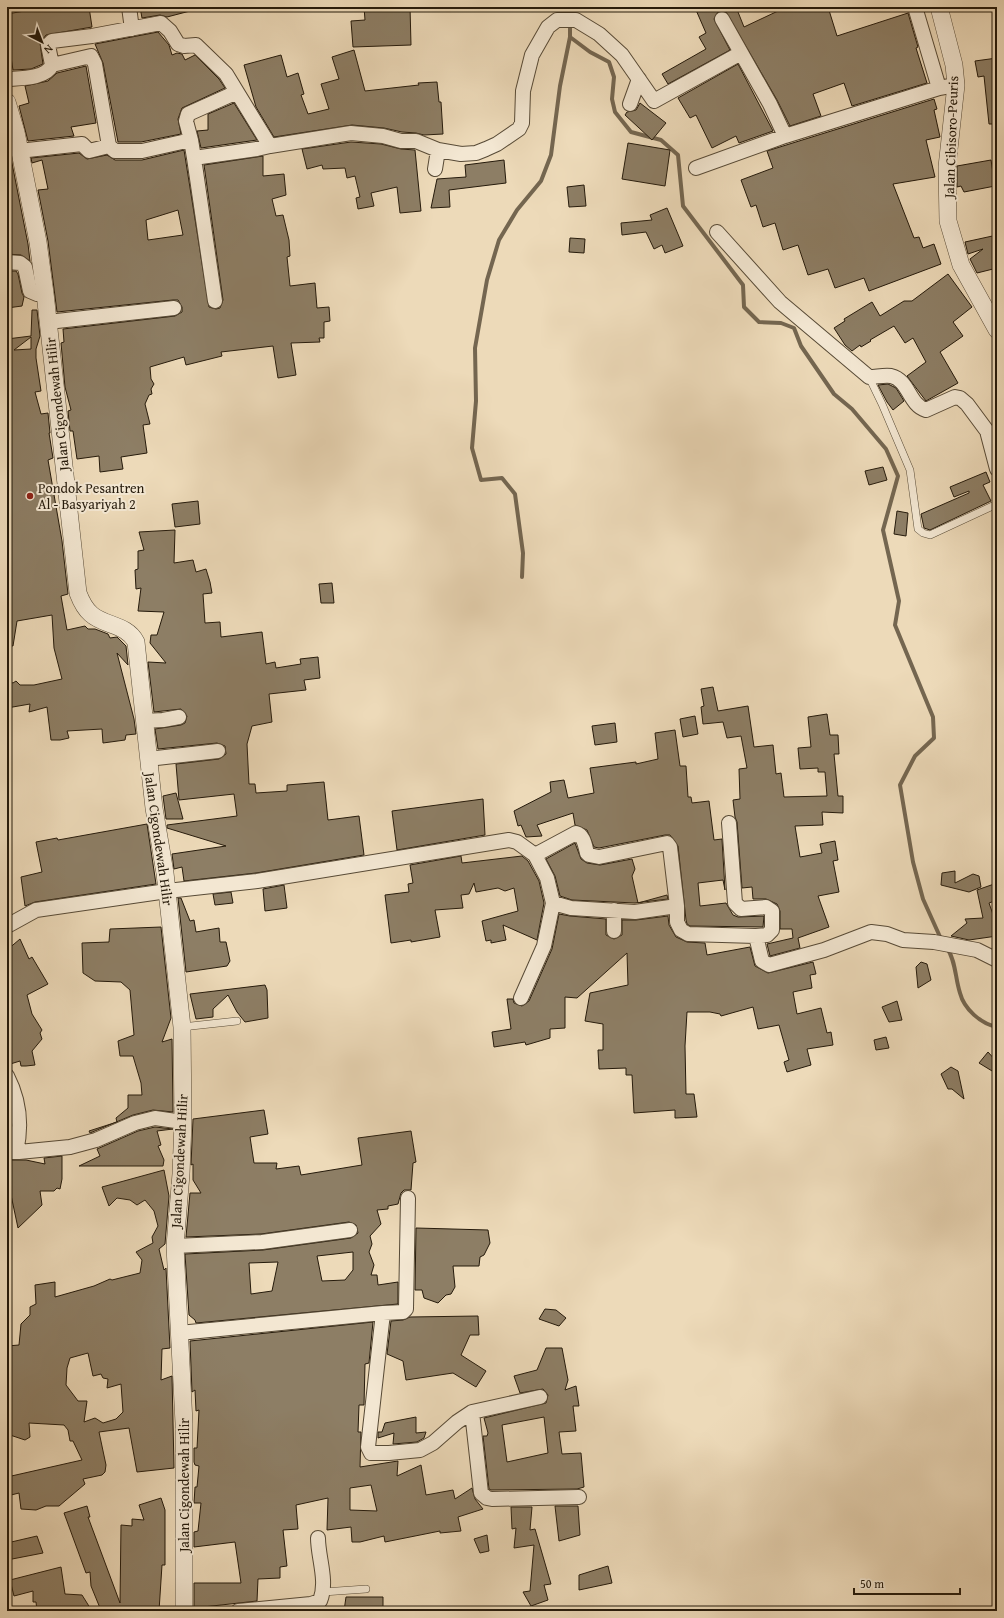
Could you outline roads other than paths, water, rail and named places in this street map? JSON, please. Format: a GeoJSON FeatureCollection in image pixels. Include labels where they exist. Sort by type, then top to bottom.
{"type":"FeatureCollection","features":[{"type":"Feature","properties":{"kind":"street"},"geometry":{"type":"LineString","coordinates":[[129,7],[132,29]]}},
{"type":"Feature","properties":{"kind":"street"},"geometry":{"type":"LineString","coordinates":[[915,7],[939,88]]}},
{"type":"Feature","properties":{"kind":"street","name":"Jalan Cibisoro-Peuris"},"geometry":{"type":"LineString","coordinates":[[939,7],[954,66],[956,85],[947,167],[948,221],[961,265],[997,330]]}},
{"type":"Feature","properties":{"kind":"street"},"geometry":{"type":"LineString","coordinates":[[722,19],[770,104],[785,136]]}},
{"type":"Feature","properties":{"kind":"street"},"geometry":{"type":"LineString","coordinates":[[194,158],[351,133],[383,136],[401,141],[416,141],[438,150],[461,154],[476,153],[497,144],[519,129],[522,123],[523,91],[530,61],[548,27],[557,20],[576,20],[599,34],[622,55],[655,101],[741,53]]}},
{"type":"Feature","properties":{"kind":"street"},"geometry":{"type":"LineString","coordinates":[[7,79],[42,75],[49,71],[52,65],[48,45],[52,41],[161,23],[170,30],[178,44],[184,46],[196,45],[203,50],[226,74],[270,146]]}},
{"type":"Feature","properties":{"kind":"street"},"geometry":{"type":"LineString","coordinates":[[52,65],[91,56],[95,64],[97,85],[109,146],[115,151],[142,151],[191,140]]}},
{"type":"Feature","properties":{"kind":"street"},"geometry":{"type":"LineString","coordinates":[[630,104],[639,79]]}},
{"type":"Feature","properties":{"kind":"street"},"geometry":{"type":"LineString","coordinates":[[696,168],[785,136],[939,88],[956,85]]}},
{"type":"Feature","properties":{"kind":"street"},"geometry":{"type":"LineString","coordinates":[[215,301],[194,158],[186,121],[188,114],[237,92]]}},
{"type":"Feature","properties":{"kind":"street","name":"Jalan Cigondewah Hilir"},"geometry":{"type":"LineString","coordinates":[[7,102],[14,120],[38,242],[46,292],[78,593],[83,606],[92,615],[122,629],[132,636],[136,642],[148,759],[167,891],[182,1027],[183,1122],[181,1174],[175,1246],[184,1423],[184,1611]]}},
{"type":"Feature","properties":{"kind":"street"},"geometry":{"type":"LineString","coordinates":[[19,151],[74,144],[82,144],[89,151],[109,146]]}},
{"type":"Feature","properties":{"kind":"street"},"geometry":{"type":"LineString","coordinates":[[435,169],[438,150]]}},
{"type":"Feature","properties":{"kind":"street"},"geometry":{"type":"LineString","coordinates":[[717,232],[780,302],[869,377],[890,376],[900,380],[916,405],[926,410],[955,397],[960,398],[968,404],[992,428],[997,469]]}},
{"type":"Feature","properties":{"kind":"street"},"geometry":{"type":"LineString","coordinates":[[7,262],[20,263],[25,267],[30,291],[37,294],[46,292]]}},
{"type":"Feature","properties":{"kind":"street"},"geometry":{"type":"LineString","coordinates":[[48,322],[174,308]]}},
{"type":"Feature","properties":{"kind":"street"},"geometry":{"type":"LineString","coordinates":[[144,721],[163,720],[179,716]]}},
{"type":"Feature","properties":{"kind":"street"},"geometry":{"type":"LineString","coordinates":[[148,759],[218,751]]}},
{"type":"Feature","properties":{"kind":"street"},"geometry":{"type":"LineString","coordinates":[[535,854],[576,833],[583,839],[587,852],[594,856],[667,843],[670,847],[678,926],[681,930],[688,934],[767,935],[772,930],[772,911],[766,907],[741,909],[735,903],[729,823]]}},
{"type":"Feature","properties":{"kind":"street"},"geometry":{"type":"LineString","coordinates":[[7,926],[36,910],[167,891],[309,873],[509,840],[517,842],[535,854],[547,878],[553,903],[544,946],[521,998]]}},
{"type":"Feature","properties":{"kind":"street"},"geometry":{"type":"LineString","coordinates":[[553,903],[571,908],[636,912],[677,906]]}},
{"type":"Feature","properties":{"kind":"street"},"geometry":{"type":"LineString","coordinates":[[614,910],[614,931]]}},
{"type":"Feature","properties":{"kind":"street"},"geometry":{"type":"LineString","coordinates":[[756,936],[762,961],[769,964],[824,950],[871,932],[887,934],[903,940],[934,942],[977,950],[997,960]]}},
{"type":"Feature","properties":{"kind":"street"},"geometry":{"type":"LineString","coordinates":[[7,1076],[14,1089],[20,1134],[12,1152],[70,1147],[96,1140],[135,1124],[155,1118],[183,1122]]}},
{"type":"Feature","properties":{"kind":"street"},"geometry":{"type":"LineString","coordinates":[[179,1333],[383,1312],[402,1313],[406,1309],[408,1198]]}},
{"type":"Feature","properties":{"kind":"street"},"geometry":{"type":"LineString","coordinates":[[175,1246],[262,1242],[350,1230]]}},
{"type":"Feature","properties":{"kind":"street"},"geometry":{"type":"LineString","coordinates":[[383,1312],[368,1449],[370,1452],[389,1453],[420,1450],[433,1444],[456,1422],[472,1412],[540,1397]]}},
{"type":"Feature","properties":{"kind":"street"},"geometry":{"type":"LineString","coordinates":[[472,1412],[481,1493],[483,1496],[492,1499],[579,1497]]}},
{"type":"Feature","properties":{"kind":"street"},"geometry":{"type":"LineString","coordinates":[[238,1611],[311,1604],[320,1601],[323,1592],[318,1538]]}},
{"type":"Feature","properties":{"kind":"lane"},"geometry":{"type":"LineString","coordinates":[[869,377],[910,470],[918,529],[923,534],[930,535],[997,504]]}},
{"type":"Feature","properties":{"kind":"lane"},"geometry":{"type":"LineString","coordinates":[[182,1027],[237,1021]]}},
{"type":"Feature","properties":{"kind":"lane"},"geometry":{"type":"LineString","coordinates":[[323,1592],[366,1589]]}},
{"type":"Feature","properties":{"kind":"waterway"},"geometry":{"type":"LineString","coordinates":[[570,7],[570,37],[590,52],[609,62],[614,77],[612,99],[615,112],[631,132],[661,140],[678,155],[683,206],[743,285],[744,307],[759,322],[781,323],[794,328],[801,346],[834,394],[852,409],[886,449],[898,476],[883,530],[899,601],[895,625],[933,717],[934,738],[915,756],[900,785],[913,862],[923,899],[941,939]]}},
{"type":"Feature","properties":{"kind":"waterway"},"geometry":{"type":"LineString","coordinates":[[522,577],[523,553],[515,494],[502,478],[481,480],[472,448],[476,401],[475,348],[487,280],[499,240],[517,210],[541,181],[551,155],[560,86],[570,37]]}},
{"type":"Feature","properties":{"kind":"waterway"},"geometry":{"type":"LineString","coordinates":[[947,948],[952,958],[958,987],[965,1005],[979,1019],[985,1023],[997,1027]]}},
{"type":"Feature","properties":{"kind":"place","name":"Pondok Pesantren Al - Basyariyah 2"},"geometry":{"type":"Point","coordinates":[30,496]}}]}
